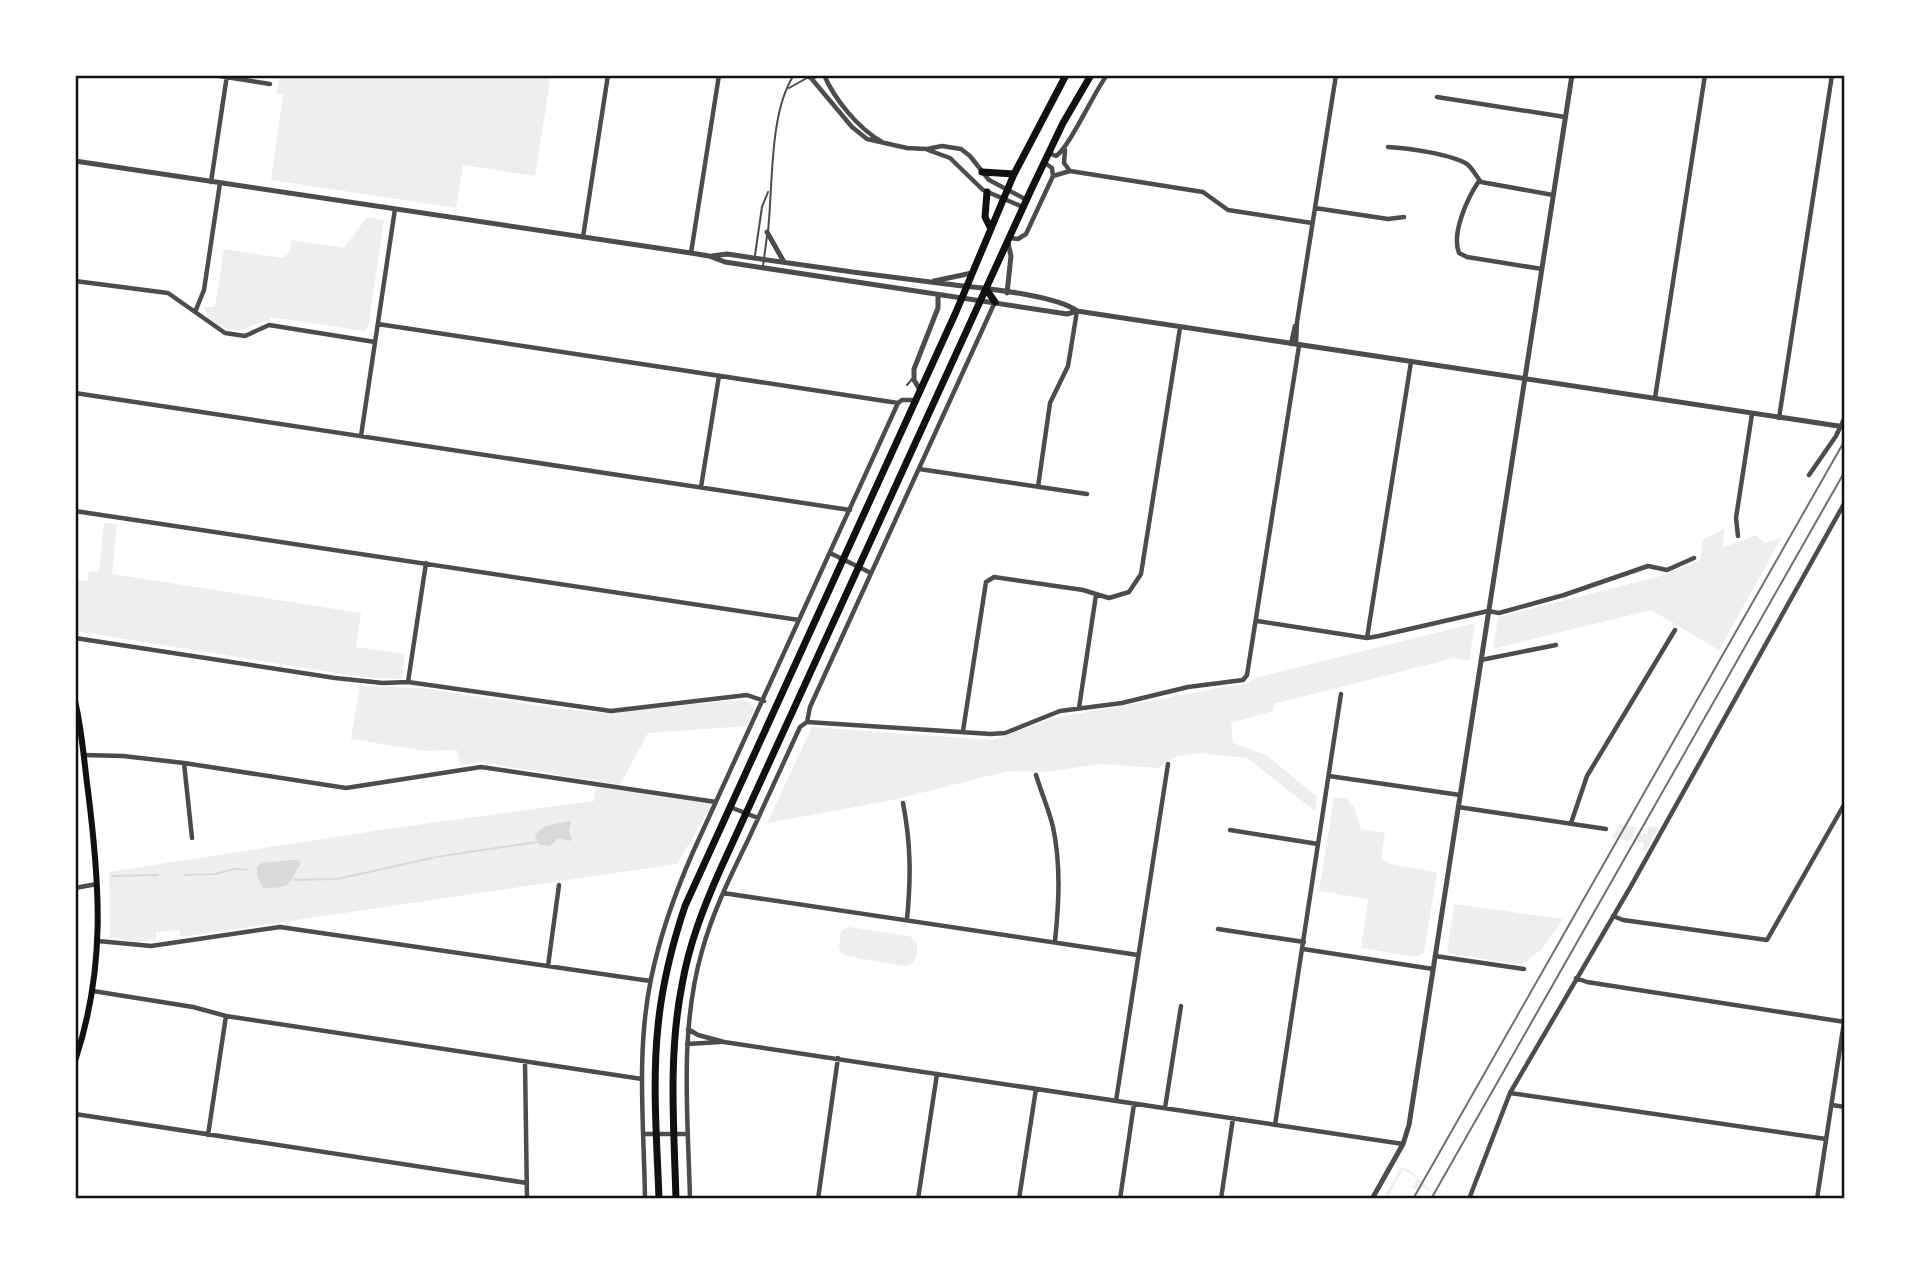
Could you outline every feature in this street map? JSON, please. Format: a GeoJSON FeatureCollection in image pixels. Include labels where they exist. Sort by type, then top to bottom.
{"type":"FeatureCollection","features":[{"type":"Feature","properties":{"kind":"highway"},"geometry":{"type":"LineString","coordinates":[[659,1199],[657,1030],[670,954],[692,888],[916,400],[1014,174],[1066,75]]}},
{"type":"Feature","properties":{"kind":"highway"},"geometry":{"type":"LineString","coordinates":[[676,1199],[675,1044],[685,970],[704,908],[1044,163],[1070,109],[1091,75]]}},
{"type":"Feature","properties":{"kind":"highway"},"geometry":{"type":"LineString","coordinates":[[982,172],[1014,174]]}},
{"type":"Feature","properties":{"kind":"highway"},"geometry":{"type":"LineString","coordinates":[[987,192],[985,217],[991,229]]}},
{"type":"Feature","properties":{"kind":"highway"},"geometry":{"type":"LineString","coordinates":[[986,289],[995,302]]}},
{"type":"Feature","properties":{"kind":"main road"},"geometry":{"type":"LineString","coordinates":[[75,701],[98,884],[98,941],[93,991],[75,1061]]}},
{"type":"Feature","properties":{"kind":"street"},"geometry":{"type":"LineString","coordinates":[[213,75],[271,84]]}},
{"type":"Feature","properties":{"kind":"street"},"geometry":{"type":"LineString","coordinates":[[583,237],[608,75]]}},
{"type":"Feature","properties":{"kind":"street"},"geometry":{"type":"LineString","coordinates":[[691,253],[719,75]]}},
{"type":"Feature","properties":{"kind":"street"},"geometry":{"type":"LineString","coordinates":[[807,77],[818,75]]}},
{"type":"Feature","properties":{"kind":"street"},"geometry":{"type":"LineString","coordinates":[[824,75],[857,121],[871,135],[890,145]]}},
{"type":"Feature","properties":{"kind":"street"},"geometry":{"type":"LineString","coordinates":[[1070,171],[1064,163],[1065,149],[1088,104],[1107,75]]}},
{"type":"Feature","properties":{"kind":"street"},"geometry":{"type":"LineString","coordinates":[[690,1199],[687,1044],[701,951],[723,893],[800,727],[807,722],[1004,733],[1060,711],[1122,703],[1188,687],[1240,682],[1246,678],[1257,621],[1297,322],[1336,75]]}},
{"type":"Feature","properties":{"kind":"street"},"geometry":{"type":"LineString","coordinates":[[1372,1199],[1403,1144],[1409,1125],[1572,75]]}},
{"type":"Feature","properties":{"kind":"street"},"geometry":{"type":"LineString","coordinates":[[1655,399],[1705,75]]}},
{"type":"Feature","properties":{"kind":"street"},"geometry":{"type":"LineString","coordinates":[[1779,418],[1832,75]]}},
{"type":"Feature","properties":{"kind":"street"},"geometry":{"type":"LineString","coordinates":[[211,182],[227,76]]}},
{"type":"Feature","properties":{"kind":"street"},"geometry":{"type":"LineString","coordinates":[[807,77],[857,132],[871,141],[927,149],[950,158],[987,192],[1025,204]]}},
{"type":"Feature","properties":{"kind":"street"},"geometry":{"type":"LineString","coordinates":[[1437,97],[1565,117]]}},
{"type":"Feature","properties":{"kind":"street"},"geometry":{"type":"LineString","coordinates":[[927,149],[942,146],[961,149],[991,182],[1025,204]]}},
{"type":"Feature","properties":{"kind":"street"},"geometry":{"type":"LineString","coordinates":[[1388,147],[1434,153],[1463,162],[1479,181],[1553,195]]}},
{"type":"Feature","properties":{"kind":"street"},"geometry":{"type":"LineString","coordinates":[[1049,153],[1056,156],[1065,149]]}},
{"type":"Feature","properties":{"kind":"street"},"geometry":{"type":"LineString","coordinates":[[75,161],[691,253],[725,262],[938,295],[1067,314],[1077,311],[1843,427]]}},
{"type":"Feature","properties":{"kind":"street"},"geometry":{"type":"LineString","coordinates":[[1007,293],[1011,256],[1009,240],[1018,239],[1027,232],[1053,176],[1052,168],[1044,163]]}},
{"type":"Feature","properties":{"kind":"street"},"geometry":{"type":"LineString","coordinates":[[1053,176],[1070,171],[1203,192],[1228,210],[1312,223]]}},
{"type":"Feature","properties":{"kind":"street"},"geometry":{"type":"LineString","coordinates":[[1479,181],[1464,206],[1457,241],[1459,253],[1467,257],[1542,269]]}},
{"type":"Feature","properties":{"kind":"street"},"geometry":{"type":"LineString","coordinates":[[195,312],[204,290],[220,183]]}},
{"type":"Feature","properties":{"kind":"street"},"geometry":{"type":"LineString","coordinates":[[1315,208],[1388,219],[1404,216]]}},
{"type":"Feature","properties":{"kind":"street"},"geometry":{"type":"LineString","coordinates":[[361,436],[395,209]]}},
{"type":"Feature","properties":{"kind":"street"},"geometry":{"type":"LineString","coordinates":[[767,232],[784,262]]}},
{"type":"Feature","properties":{"kind":"street"},"geometry":{"type":"LineString","coordinates":[[709,256],[727,254],[986,289],[1068,304],[1077,311]]}},
{"type":"Feature","properties":{"kind":"street"},"geometry":{"type":"LineString","coordinates":[[931,282],[972,273]]}},
{"type":"Feature","properties":{"kind":"street"},"geometry":{"type":"LineString","coordinates":[[75,281],[168,293],[225,333],[245,336],[269,325],[375,342]]}},
{"type":"Feature","properties":{"kind":"street"},"geometry":{"type":"LineString","coordinates":[[920,390],[914,378],[916,361],[938,308],[938,295]]}},
{"type":"Feature","properties":{"kind":"street"},"geometry":{"type":"LineString","coordinates":[[807,722],[810,706],[995,302]]}},
{"type":"Feature","properties":{"kind":"street"},"geometry":{"type":"LineString","coordinates":[[1038,487],[1050,403],[1068,366],[1077,311]]}},
{"type":"Feature","properties":{"kind":"street"},"geometry":{"type":"LineString","coordinates":[[378,324],[898,403]]}},
{"type":"Feature","properties":{"kind":"street"},"geometry":{"type":"LineString","coordinates":[[963,731],[986,582],[994,577],[1083,590],[1109,598],[1123,596],[1134,588],[1141,574],[1180,328]]}},
{"type":"Feature","properties":{"kind":"street"},"geometry":{"type":"LineString","coordinates":[[1367,638],[1410,362]]}},
{"type":"Feature","properties":{"kind":"street"},"geometry":{"type":"LineString","coordinates":[[701,487],[719,376]]}},
{"type":"Feature","properties":{"kind":"street"},"geometry":{"type":"LineString","coordinates":[[75,393],[850,510]]}},
{"type":"Feature","properties":{"kind":"street"},"geometry":{"type":"LineString","coordinates":[[645,1199],[642,1080],[644,1028],[650,981],[675,896],[898,403],[902,400],[916,400]]}},
{"type":"Feature","properties":{"kind":"street"},"geometry":{"type":"LineString","coordinates":[[1738,536],[1736,518],[1752,414]]}},
{"type":"Feature","properties":{"kind":"street"},"geometry":{"type":"LineString","coordinates":[[1809,475],[1843,427],[1845,417]]}},
{"type":"Feature","properties":{"kind":"street"},"geometry":{"type":"LineString","coordinates":[[919,470],[1087,494]]}},
{"type":"Feature","properties":{"kind":"street"},"geometry":{"type":"LineString","coordinates":[[1469,1199],[1510,1093],[1613,916],[1845,502]]}},
{"type":"Feature","properties":{"kind":"street"},"geometry":{"type":"LineString","coordinates":[[75,511],[799,620]]}},
{"type":"Feature","properties":{"kind":"street"},"geometry":{"type":"LineString","coordinates":[[830,553],[871,573]]}},
{"type":"Feature","properties":{"kind":"street"},"geometry":{"type":"LineString","coordinates":[[1257,621],[1367,638],[1488,611],[1499,613],[1564,596],[1648,566],[1667,570],[1694,558]]}},
{"type":"Feature","properties":{"kind":"street"},"geometry":{"type":"LineString","coordinates":[[408,682],[426,564]]}},
{"type":"Feature","properties":{"kind":"street"},"geometry":{"type":"LineString","coordinates":[[1079,708],[1096,596]]}},
{"type":"Feature","properties":{"kind":"street"},"geometry":{"type":"LineString","coordinates":[[1571,823],[1587,776],[1675,630]]}},
{"type":"Feature","properties":{"kind":"street"},"geometry":{"type":"LineString","coordinates":[[75,638],[335,678],[383,683],[408,682],[611,710],[747,695],[764,701]]}},
{"type":"Feature","properties":{"kind":"street"},"geometry":{"type":"LineString","coordinates":[[1481,660],[1556,645]]}},
{"type":"Feature","properties":{"kind":"street"},"geometry":{"type":"LineString","coordinates":[[1275,1125],[1341,694]]}},
{"type":"Feature","properties":{"kind":"street"},"geometry":{"type":"LineString","coordinates":[[83,755],[123,756],[184,763],[346,788],[481,767],[717,802]]}},
{"type":"Feature","properties":{"kind":"street"},"geometry":{"type":"LineString","coordinates":[[184,763],[192,838]]}},
{"type":"Feature","properties":{"kind":"street"},"geometry":{"type":"LineString","coordinates":[[1116,1101],[1168,764]]}},
{"type":"Feature","properties":{"kind":"street"},"geometry":{"type":"LineString","coordinates":[[1036,775],[1053,827],[1058,863],[1060,897],[1055,941]]}},
{"type":"Feature","properties":{"kind":"street"},"geometry":{"type":"LineString","coordinates":[[1329,776],[1460,795]]}},
{"type":"Feature","properties":{"kind":"street"},"geometry":{"type":"LineString","coordinates":[[903,803],[910,846],[911,875],[907,919]]}},
{"type":"Feature","properties":{"kind":"street"},"geometry":{"type":"LineString","coordinates":[[1613,916],[1623,920],[1767,940],[1845,803]]}},
{"type":"Feature","properties":{"kind":"street"},"geometry":{"type":"LineString","coordinates":[[729,806],[758,818]]}},
{"type":"Feature","properties":{"kind":"street"},"geometry":{"type":"LineString","coordinates":[[1458,807],[1606,829]]}},
{"type":"Feature","properties":{"kind":"street"},"geometry":{"type":"LineString","coordinates":[[1230,830],[1318,844]]}},
{"type":"Feature","properties":{"kind":"street"},"geometry":{"type":"LineString","coordinates":[[75,888],[98,884]]}},
{"type":"Feature","properties":{"kind":"street"},"geometry":{"type":"LineString","coordinates":[[548,966],[559,885]]}},
{"type":"Feature","properties":{"kind":"street"},"geometry":{"type":"LineString","coordinates":[[723,893],[1138,955]]}},
{"type":"Feature","properties":{"kind":"street"},"geometry":{"type":"LineString","coordinates":[[98,941],[151,946],[279,927],[650,981]]}},
{"type":"Feature","properties":{"kind":"street"},"geometry":{"type":"LineString","coordinates":[[1218,929],[1304,942]]}},
{"type":"Feature","properties":{"kind":"street"},"geometry":{"type":"LineString","coordinates":[[1303,948],[1433,969]]}},
{"type":"Feature","properties":{"kind":"street"},"geometry":{"type":"LineString","coordinates":[[1435,956],[1524,969]]}},
{"type":"Feature","properties":{"kind":"street"},"geometry":{"type":"LineString","coordinates":[[1576,978],[1587,982],[1844,1022],[1818,1199]]}},
{"type":"Feature","properties":{"kind":"street"},"geometry":{"type":"LineString","coordinates":[[93,991],[193,1007],[226,1016],[642,1080]]}},
{"type":"Feature","properties":{"kind":"street"},"geometry":{"type":"LineString","coordinates":[[1165,1108],[1181,1006]]}},
{"type":"Feature","properties":{"kind":"street"},"geometry":{"type":"LineString","coordinates":[[208,1135],[226,1016]]}},
{"type":"Feature","properties":{"kind":"street"},"geometry":{"type":"LineString","coordinates":[[688,1029],[698,1035],[724,1042],[1403,1144]]}},
{"type":"Feature","properties":{"kind":"street"},"geometry":{"type":"LineString","coordinates":[[687,1044],[724,1042]]}},
{"type":"Feature","properties":{"kind":"street"},"geometry":{"type":"LineString","coordinates":[[817,1199],[838,1058]]}},
{"type":"Feature","properties":{"kind":"street"},"geometry":{"type":"LineString","coordinates":[[525,1062],[527,1199]]}},
{"type":"Feature","properties":{"kind":"street"},"geometry":{"type":"LineString","coordinates":[[918,1199],[937,1074]]}},
{"type":"Feature","properties":{"kind":"street"},"geometry":{"type":"LineString","coordinates":[[1019,1199],[1036,1089]]}},
{"type":"Feature","properties":{"kind":"street"},"geometry":{"type":"LineString","coordinates":[[1510,1093],[1826,1139]]}},
{"type":"Feature","properties":{"kind":"street"},"geometry":{"type":"LineString","coordinates":[[1120,1199],[1134,1104]]}},
{"type":"Feature","properties":{"kind":"street"},"geometry":{"type":"LineString","coordinates":[[1831,1105],[1845,1107]]}},
{"type":"Feature","properties":{"kind":"street"},"geometry":{"type":"LineString","coordinates":[[75,1114],[527,1183]]}},
{"type":"Feature","properties":{"kind":"street"},"geometry":{"type":"LineString","coordinates":[[1221,1199],[1233,1118]]}},
{"type":"Feature","properties":{"kind":"street"},"geometry":{"type":"LineString","coordinates":[[644,1134],[688,1134]]}},
{"type":"Feature","properties":{"kind":"lane"},"geometry":{"type":"LineString","coordinates":[[763,267],[770,209],[769,190],[782,102],[794,75]]}},
{"type":"Feature","properties":{"kind":"lane"},"geometry":{"type":"LineString","coordinates":[[789,88],[807,77]]}},
{"type":"Feature","properties":{"kind":"lane"},"geometry":{"type":"LineString","coordinates":[[753,266],[762,207],[769,190]]}},
{"type":"Feature","properties":{"kind":"lane"},"geometry":{"type":"LineString","coordinates":[[906,385],[914,378]]}},
{"type":"Feature","properties":{"kind":"shaded area"},"geometry":{"type":"Polygon","coordinates":[[[280,75],[551,75],[535,176],[463,165],[456,208],[271,180],[283,95],[277,93],[280,75]]]}},
{"type":"Feature","properties":{"kind":"shaded area"},"geometry":{"type":"Polygon","coordinates":[[[367,217],[384,220],[368,328],[364,331],[270,317],[269,321],[232,331],[207,316],[205,307],[215,307],[224,249],[283,258],[290,252],[291,240],[344,248],[367,217]]]}},
{"type":"Feature","properties":{"kind":"shaded area"},"geometry":{"type":"Polygon","coordinates":[[[104,523],[117,524],[112,574],[361,613],[356,647],[405,654],[402,679],[362,677],[75,631],[75,580],[88,581],[89,571],[99,572],[104,523]]]}},
{"type":"Feature","properties":{"kind":"shaded area"},"geometry":{"type":"Polygon","coordinates":[[[1725,528],[1722,548],[1756,535],[1765,543],[1782,537],[1719,650],[1651,610],[1493,649],[1498,617],[1661,576],[1700,560],[1703,540],[1725,528]]]}},
{"type":"Feature","properties":{"kind":"shaded area"},"geometry":{"type":"Polygon","coordinates":[[[1475,623],[1469,661],[1454,658],[1274,704],[1273,711],[1231,723],[1233,743],[1266,755],[1317,797],[1315,811],[1247,758],[1200,753],[1177,756],[1158,768],[1102,764],[1043,772],[1008,771],[893,800],[767,823],[812,727],[993,740],[1054,718],[1248,683],[1255,678],[1475,623]]]}},
{"type":"Feature","properties":{"kind":"shaded area"},"geometry":{"type":"Polygon","coordinates":[[[360,686],[422,688],[603,713],[739,700],[749,702],[754,710],[747,726],[648,733],[620,785],[481,762],[460,765],[457,750],[425,751],[351,739],[360,686]]]}},
{"type":"Feature","properties":{"kind":"shaded area"},"geometry":{"type":"Polygon","coordinates":[[[595,786],[713,803],[677,864],[181,937],[179,930],[156,932],[156,940],[137,942],[110,937],[109,872],[394,828],[594,801],[595,786]]]}},
{"type":"Feature","properties":{"kind":"shaded area"},"geometry":{"type":"Polygon","coordinates":[[[1334,797],[1347,799],[1354,807],[1361,829],[1385,833],[1381,858],[1389,864],[1437,872],[1424,953],[1417,957],[1361,948],[1368,899],[1319,891],[1334,797]]]}},
{"type":"Feature","properties":{"kind":"shaded area"},"geometry":{"type":"Polygon","coordinates":[[[571,821],[570,841],[558,838],[550,846],[540,845],[535,837],[541,829],[571,821]]]}},
{"type":"Feature","properties":{"kind":"shaded area"},"geometry":{"type":"Polygon","coordinates":[[[1620,824],[1637,827],[1630,841],[1612,838],[1620,824]]]}},
{"type":"Feature","properties":{"kind":"shaded area"},"geometry":{"type":"Polygon","coordinates":[[[1649,826],[1659,828],[1646,851],[1643,850],[1644,843],[1633,841],[1638,833],[1647,834],[1649,826]]]}},
{"type":"Feature","properties":{"kind":"shaded area"},"geometry":{"type":"Polygon","coordinates":[[[298,860],[301,864],[288,884],[263,888],[257,877],[257,867],[262,863],[298,860]]]}},
{"type":"Feature","properties":{"kind":"shaded area"},"geometry":{"type":"Polygon","coordinates":[[[1454,904],[1563,919],[1542,949],[1521,965],[1447,953],[1454,904]]]}},
{"type":"Feature","properties":{"kind":"shaded area"},"geometry":{"type":"Polygon","coordinates":[[[848,927],[910,936],[917,943],[916,958],[905,966],[846,956],[841,953],[839,946],[841,931],[848,927]]]}},
{"type":"Feature","properties":{"kind":"shaded area"},"geometry":{"type":"Polygon","coordinates":[[[1401,1167],[1408,1169],[1440,1199],[1431,1197],[1433,1193],[1422,1187],[1419,1191],[1408,1185],[1414,1186],[1417,1179],[1403,1170],[1387,1199],[1383,1199],[1401,1167]]]}},
{"type":"Feature","properties":{"kind":"waterway"},"geometry":{"type":"LineString","coordinates":[[435,857],[537,842]]}},
{"type":"Feature","properties":{"kind":"waterway"},"geometry":{"type":"LineString","coordinates":[[294,880],[337,879],[432,858]]}},
{"type":"Feature","properties":{"kind":"waterway"},"geometry":{"type":"LineString","coordinates":[[184,875],[248,870]]}},
{"type":"Feature","properties":{"kind":"waterway"},"geometry":{"type":"LineString","coordinates":[[112,876],[158,875]]}},
{"type":"Feature","properties":{"kind":"railway"},"geometry":{"type":"LineString","coordinates":[[1413,1199],[1845,440]]}},
{"type":"Feature","properties":{"kind":"railway"},"geometry":{"type":"LineString","coordinates":[[1431,1199],[1845,471]]}}]}
